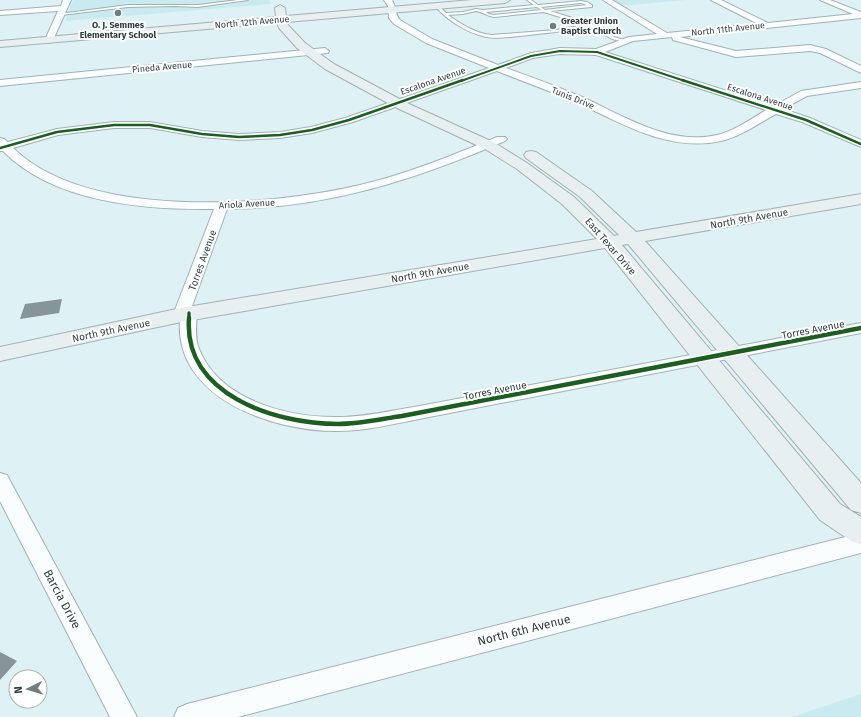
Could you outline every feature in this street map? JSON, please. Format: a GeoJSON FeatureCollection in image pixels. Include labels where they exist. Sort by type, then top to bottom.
{"type":"FeatureCollection","features":[{"type":"Feature","properties":{"kind":"street","name":"North 12th Avenue"},"geometry":{"type":"LineString","coordinates":[[0,44],[49,40],[278,9],[294,19],[390,5],[441,10],[499,0]]}},
{"type":"Feature","properties":{"kind":"street"},"geometry":{"type":"LineString","coordinates":[[608,0],[667,36],[736,54],[805,48],[817,50],[861,70]]}},
{"type":"Feature","properties":{"kind":"street"},"geometry":{"type":"LineString","coordinates":[[715,0],[766,26]]}},
{"type":"Feature","properties":{"kind":"street"},"geometry":{"type":"LineString","coordinates":[[824,0],[861,16]]}},
{"type":"Feature","properties":{"kind":"street","name":"Tunis Drive"},"geometry":{"type":"LineString","coordinates":[[390,5],[393,18],[397,22],[415,34],[447,50],[576,98],[644,130],[675,139],[699,140],[724,136],[804,93],[861,85]]}},
{"type":"Feature","properties":{"kind":"street"},"geometry":{"type":"LineString","coordinates":[[0,13],[64,7],[49,40]]}},
{"type":"Feature","properties":{"kind":"street","name":"East Texar Drive"},"geometry":{"type":"LineString","coordinates":[[278,9],[289,34],[310,53],[344,76],[487,145],[522,167],[567,199],[609,241],[830,512],[861,532]]}},
{"type":"Feature","properties":{"kind":"street","name":"North 11th Avenue"},"geometry":{"type":"LineString","coordinates":[[597,52],[625,41],[861,16]]}},
{"type":"Feature","properties":{"kind":"street","name":"East Texar Drive"},"geometry":{"type":"LineString","coordinates":[[294,19],[305,33],[325,51],[355,70],[501,139],[541,161],[570,181],[609,214],[632,238],[861,502]]}},
{"type":"Feature","properties":{"kind":"street","name":"Pineda Avenue"},"geometry":{"type":"LineString","coordinates":[[0,83],[325,51]]}},
{"type":"Feature","properties":{"kind":"street","name":"Escalona Avenue"},"geometry":{"type":"LineString","coordinates":[[2,145],[57,132],[114,125],[158,126],[219,136],[280,135],[312,130],[332,125],[412,98],[531,56],[560,51],[597,52],[774,109],[824,127],[861,144]]}},
{"type":"Feature","properties":{"kind":"street","name":"Ariola Avenue"},"geometry":{"type":"LineString","coordinates":[[2,145],[18,160],[30,168],[62,184],[82,190],[136,201],[165,204],[222,206],[294,201],[362,189],[422,171],[501,139]]}},
{"type":"Feature","properties":{"kind":"street","name":"North 9th Avenue"},"geometry":{"type":"LineString","coordinates":[[0,354],[185,314],[861,199]]}},
{"type":"Feature","properties":{"kind":"street","name":"Torres Avenue"},"geometry":{"type":"LineString","coordinates":[[222,206],[185,314],[190,346],[196,361],[208,377],[225,392],[250,406],[283,418],[338,424],[369,422],[733,354],[861,328]]}},
{"type":"Feature","properties":{"kind":"street","name":"Barcia Drive"},"geometry":{"type":"LineString","coordinates":[[0,482],[124,717]]}},
{"type":"Feature","properties":{"kind":"street","name":"North 6th Avenue"},"geometry":{"type":"LineString","coordinates":[[187,717],[861,543]]}},
{"type":"Feature","properties":{"kind":"lane"},"geometry":{"type":"LineString","coordinates":[[64,7],[174,4],[198,6],[246,0]]}},
{"type":"Feature","properties":{"kind":"lane"},"geometry":{"type":"LineString","coordinates":[[529,0],[545,11],[588,25],[614,38],[625,41]]}},
{"type":"Feature","properties":{"kind":"lane"},"geometry":{"type":"LineString","coordinates":[[441,10],[463,13],[476,10],[483,11],[581,2],[591,6],[491,16],[483,11]]}},
{"type":"Feature","properties":{"kind":"lane"},"geometry":{"type":"LineString","coordinates":[[441,10],[480,33],[488,36],[565,31],[588,25]]}},
{"type":"Feature","properties":{"kind":"shaded area","name":"O. J. Semmes Elementary School"},"geometry":{"type":"Polygon","coordinates":[[[73,0],[269,0],[271,4],[65,21],[73,0]]]}},
{"type":"Feature","properties":{"kind":"shaded area"},"geometry":{"type":"Polygon","coordinates":[[[611,0],[685,0],[621,6],[611,0]]]}},
{"type":"Feature","properties":{"kind":"shaded area"},"geometry":{"type":"Polygon","coordinates":[[[861,694],[861,717],[792,717],[861,694]]]}},
{"type":"Feature","properties":{"kind":"building"},"geometry":{"type":"Polygon","coordinates":[[[62,299],[59,313],[20,319],[25,304],[62,299]]]}},
{"type":"Feature","properties":{"kind":"building"},"geometry":{"type":"Polygon","coordinates":[[[0,652],[17,661],[10,669],[8,669],[8,671],[0,680],[0,652]]]}},
{"type":"Feature","properties":{"kind":"cycle path"},"geometry":{"type":"LineString","coordinates":[[0,148],[57,132],[114,125],[150,125],[202,134],[239,137],[280,135],[312,130],[349,120],[531,56],[560,51],[597,52],[806,120],[861,144]]}},
{"type":"Feature","properties":{"kind":"cycle path"},"geometry":{"type":"LineString","coordinates":[[189,313],[189,342],[199,366],[213,382],[231,396],[251,407],[274,415],[296,420],[339,424],[402,416],[861,328]]}},
{"type":"Feature","properties":{"kind":"place","name":"O. J. Semmes Elementary School"},"geometry":{"type":"Point","coordinates":[118,13]}},
{"type":"Feature","properties":{"kind":"place","name":"Greater Union Baptist Church"},"geometry":{"type":"Point","coordinates":[553,26]}}]}
